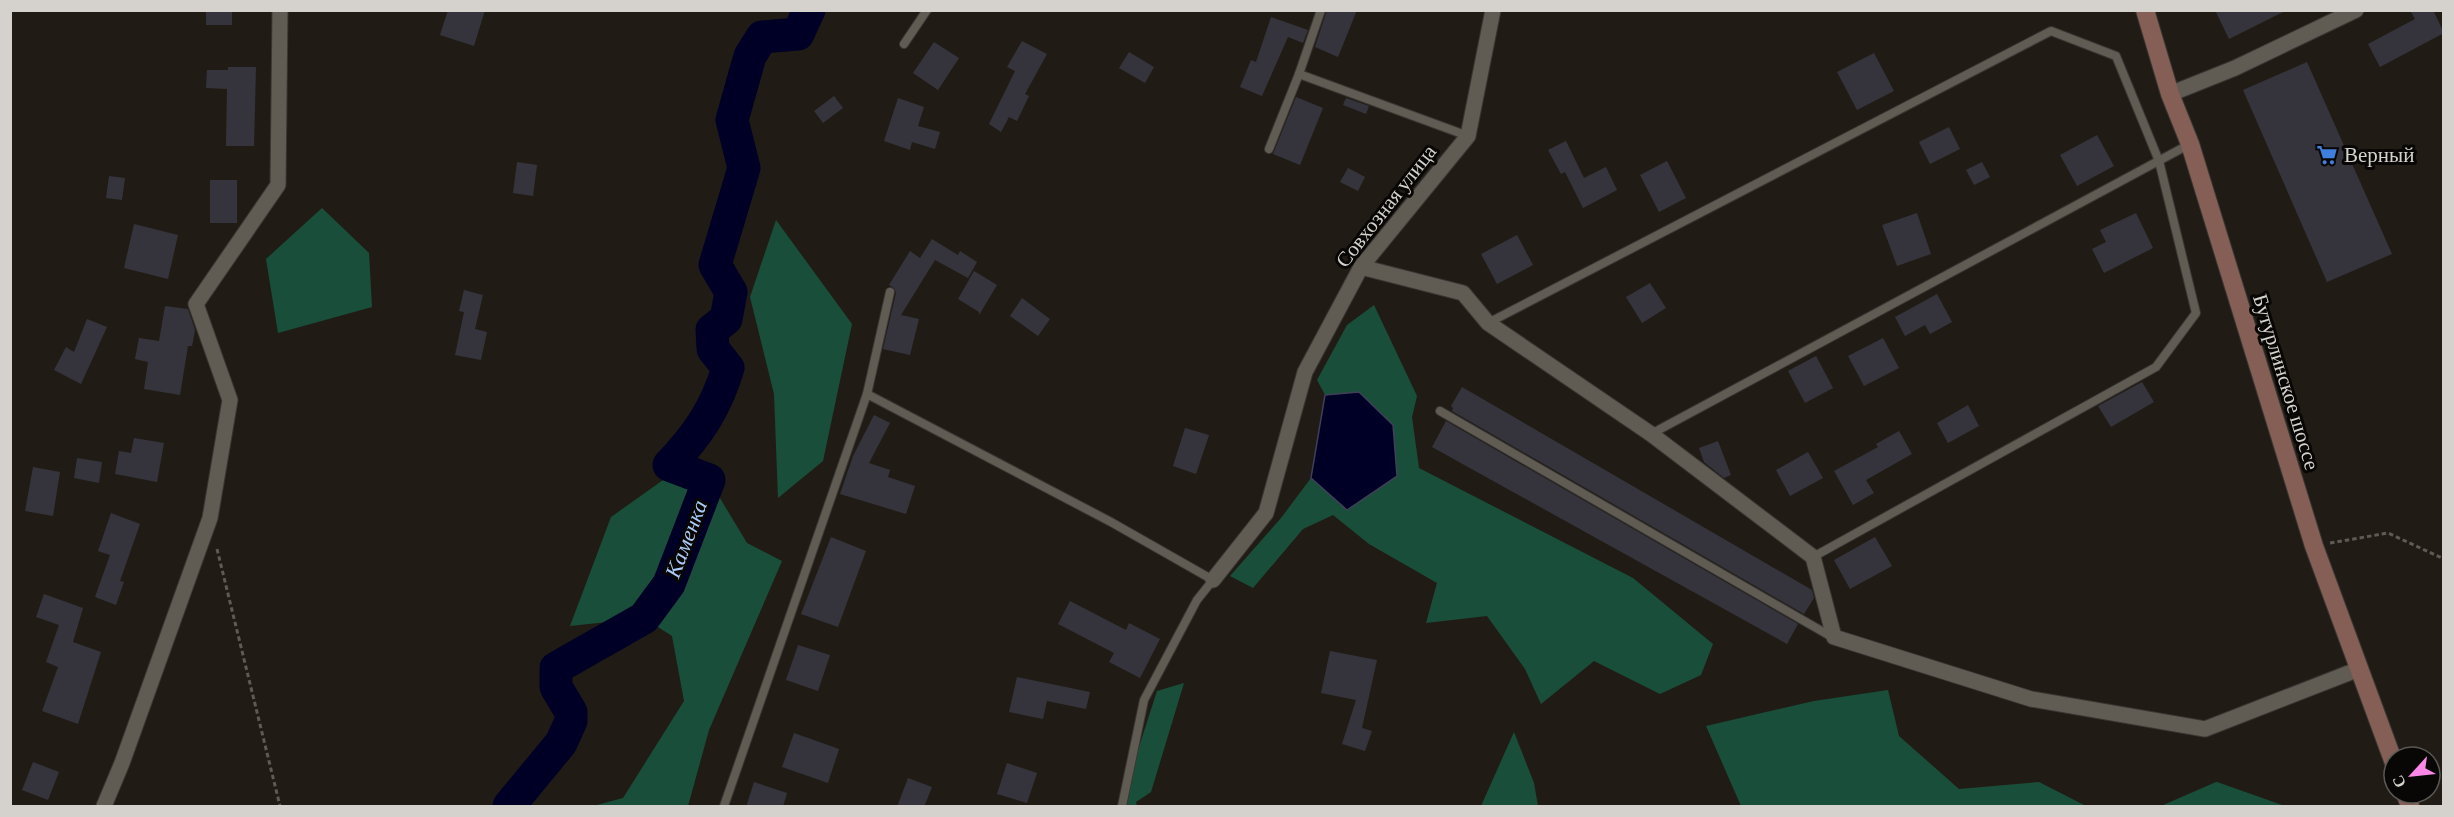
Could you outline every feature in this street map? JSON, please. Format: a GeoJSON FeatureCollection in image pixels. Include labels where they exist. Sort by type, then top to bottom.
{"type":"FeatureCollection","features":[{"type":"Feature","properties":{"kind":"main road","name":"Бутурлинское шоссе"},"geometry":{"type":"LineString","coordinates":[[2145,10],[2170,94],[2190,144],[2314,546],[2387,745]]}},
{"type":"Feature","properties":{"kind":"street"},"geometry":{"type":"LineString","coordinates":[[104,807],[210,518],[230,400],[196,304],[278,185],[280,10]]}},
{"type":"Feature","properties":{"kind":"street","name":"Совхозная улица"},"geometry":{"type":"LineString","coordinates":[[1213,580],[1266,513],[1305,372],[1360,267],[1468,136],[1493,10]]}},
{"type":"Feature","properties":{"kind":"street"},"geometry":{"type":"LineString","coordinates":[[2170,94],[2235,68],[2356,10]]}},
{"type":"Feature","properties":{"kind":"street"},"geometry":{"type":"LineString","coordinates":[[1360,267],[1463,293],[1488,323],[1651,434],[1813,557],[1834,638],[2031,699],[2205,729],[2359,669]]}},
{"type":"Feature","properties":{"kind":"lane"},"geometry":{"type":"LineString","coordinates":[[904,44],[927,10]]}},
{"type":"Feature","properties":{"kind":"lane"},"geometry":{"type":"LineString","coordinates":[[1269,149],[1299,74],[1321,10]]}},
{"type":"Feature","properties":{"kind":"lane"},"geometry":{"type":"LineString","coordinates":[[1488,323],[2051,31],[2116,56],[2159,161],[2196,313],[2156,367],[1813,557]]}},
{"type":"Feature","properties":{"kind":"lane"},"geometry":{"type":"LineString","coordinates":[[1299,74],[1468,136]]}},
{"type":"Feature","properties":{"kind":"lane"},"geometry":{"type":"LineString","coordinates":[[1651,434],[2190,144]]}},
{"type":"Feature","properties":{"kind":"lane"},"geometry":{"type":"LineString","coordinates":[[724,807],[867,394],[890,292]]}},
{"type":"Feature","properties":{"kind":"lane"},"geometry":{"type":"LineString","coordinates":[[867,394],[1111,522],[1213,580],[1197,600],[1144,700],[1122,807]]}},
{"type":"Feature","properties":{"kind":"lane"},"geometry":{"type":"LineString","coordinates":[[1440,411],[1834,638]]}},
{"type":"Feature","properties":{"kind":"path"},"geometry":{"type":"LineString","coordinates":[[210,518],[280,807]]}},
{"type":"Feature","properties":{"kind":"path"},"geometry":{"type":"LineString","coordinates":[[2314,546],[2388,533],[2444,559]]}},
{"type":"Feature","properties":{"kind":"green space"},"geometry":{"type":"Polygon","coordinates":[[[322,208],[369,253],[372,307],[278,333],[266,259],[322,208]]]}},
{"type":"Feature","properties":{"kind":"green space"},"geometry":{"type":"Polygon","coordinates":[[[776,220],[852,324],[823,461],[778,498],[774,394],[750,297],[776,220]]]}},
{"type":"Feature","properties":{"kind":"green space"},"geometry":{"type":"Polygon","coordinates":[[[1374,305],[1417,396],[1412,417],[1419,468],[1633,578],[1713,644],[1701,675],[1660,694],[1594,661],[1541,704],[1525,669],[1487,616],[1426,623],[1437,583],[1369,544],[1333,515],[1303,529],[1253,588],[1230,576],[1281,518],[1311,478],[1347,510],[1359,392],[1325,395],[1317,380],[1347,325],[1374,305]]]}},
{"type":"Feature","properties":{"kind":"green space"},"geometry":{"type":"Polygon","coordinates":[[[673,473],[709,480],[747,543],[782,561],[709,730],[688,806],[593,806],[623,798],[684,701],[672,636],[644,618],[570,626],[611,517],[673,473]]]}},
{"type":"Feature","properties":{"kind":"green space"},"geometry":{"type":"Polygon","coordinates":[[[1184,683],[1151,792],[1136,802],[1137,806],[1120,806],[1157,691],[1184,683]]]}},
{"type":"Feature","properties":{"kind":"green space"},"geometry":{"type":"Polygon","coordinates":[[[1888,690],[1899,736],[1959,789],[2039,782],[2086,806],[1741,806],[1706,726],[1814,701],[1888,690]]]}},
{"type":"Feature","properties":{"kind":"green space"},"geometry":{"type":"Polygon","coordinates":[[[1514,732],[1534,783],[1538,806],[1481,806],[1514,732]]]}},
{"type":"Feature","properties":{"kind":"green space"},"geometry":{"type":"Polygon","coordinates":[[[2217,782],[2285,806],[2161,806],[2217,782]]]}},
{"type":"Feature","properties":{"kind":"water"},"geometry":{"type":"Polygon","coordinates":[[[1359,392],[1393,425],[1397,476],[1347,510],[1311,478],[1325,395],[1359,392]]]}},
{"type":"Feature","properties":{"kind":"building"},"geometry":{"type":"Polygon","coordinates":[[[206,10],[232,10],[232,25],[206,25],[206,10]]]}},
{"type":"Feature","properties":{"kind":"building"},"geometry":{"type":"Polygon","coordinates":[[[448,10],[485,10],[474,46],[440,35],[448,10]]]}},
{"type":"Feature","properties":{"kind":"building"},"geometry":{"type":"Polygon","coordinates":[[[1327,10],[1357,10],[1338,57],[1315,47],[1327,10]]]}},
{"type":"Feature","properties":{"kind":"building"},"geometry":{"type":"Polygon","coordinates":[[[2215,10],[2287,10],[2229,39],[2215,10]]]}},
{"type":"Feature","properties":{"kind":"building"},"geometry":{"type":"Polygon","coordinates":[[[2410,10],[2433,10],[2444,33],[2380,67],[2368,44],[2415,19],[2410,10]]]}},
{"type":"Feature","properties":{"kind":"building"},"geometry":{"type":"Polygon","coordinates":[[[1271,17],[1308,30],[1303,43],[1288,37],[1262,96],[1240,87],[1251,60],[1256,62],[1271,17]]]}},
{"type":"Feature","properties":{"kind":"building"},"geometry":{"type":"Polygon","coordinates":[[[1022,41],[1047,54],[1025,94],[1029,96],[1017,121],[1009,117],[1001,132],[989,124],[1015,71],[1007,67],[1022,41]]]}},
{"type":"Feature","properties":{"kind":"building"},"geometry":{"type":"Polygon","coordinates":[[[934,42],[959,58],[938,90],[913,73],[934,42]]]}},
{"type":"Feature","properties":{"kind":"building"},"geometry":{"type":"Polygon","coordinates":[[[1129,52],[1154,67],[1145,83],[1119,68],[1129,52]]]}},
{"type":"Feature","properties":{"kind":"building"},"geometry":{"type":"Polygon","coordinates":[[[1874,53],[1894,91],[1857,110],[1837,72],[1874,53]]]}},
{"type":"Feature","properties":{"kind":"building"},"geometry":{"type":"Polygon","coordinates":[[[2307,62],[2392,254],[2327,282],[2243,90],[2307,62]]]}},
{"type":"Feature","properties":{"kind":"building"},"geometry":{"type":"Polygon","coordinates":[[[228,67],[256,67],[254,146],[226,146],[227,89],[206,88],[207,70],[228,70],[228,67]]]}},
{"type":"Feature","properties":{"kind":"building"},"geometry":{"type":"Polygon","coordinates":[[[834,96],[843,108],[823,123],[814,111],[834,96]]]}},
{"type":"Feature","properties":{"kind":"building"},"geometry":{"type":"Polygon","coordinates":[[[1296,97],[1323,108],[1300,165],[1273,154],[1296,97]]]}},
{"type":"Feature","properties":{"kind":"building"},"geometry":{"type":"Polygon","coordinates":[[[898,98],[924,107],[918,126],[940,132],[935,149],[912,142],[910,150],[884,141],[898,98]]]}},
{"type":"Feature","properties":{"kind":"building"},"geometry":{"type":"Polygon","coordinates":[[[1346,98],[1369,106],[1366,114],[1343,105],[1346,98]]]}},
{"type":"Feature","properties":{"kind":"building"},"geometry":{"type":"Polygon","coordinates":[[[1949,127],[1960,149],[1930,164],[1919,142],[1949,127]]]}},
{"type":"Feature","properties":{"kind":"building"},"geometry":{"type":"Polygon","coordinates":[[[2097,135],[2114,166],[2077,186],[2060,155],[2097,135]]]}},
{"type":"Feature","properties":{"kind":"building"},"geometry":{"type":"Polygon","coordinates":[[[1566,141],[1584,178],[1606,167],[1617,190],[1583,208],[1565,172],[1561,174],[1548,150],[1566,141]]]}},
{"type":"Feature","properties":{"kind":"building"},"geometry":{"type":"Polygon","coordinates":[[[1667,161],[1686,198],[1659,212],[1640,175],[1667,161]]]}},
{"type":"Feature","properties":{"kind":"building"},"geometry":{"type":"Polygon","coordinates":[[[517,162],[537,165],[533,196],[513,193],[517,162]]]}},
{"type":"Feature","properties":{"kind":"building"},"geometry":{"type":"Polygon","coordinates":[[[1982,162],[1990,177],[1974,185],[1966,170],[1982,162]]]}},
{"type":"Feature","properties":{"kind":"building"},"geometry":{"type":"Polygon","coordinates":[[[1348,168],[1365,177],[1358,191],[1340,182],[1348,168]]]}},
{"type":"Feature","properties":{"kind":"building"},"geometry":{"type":"Polygon","coordinates":[[[109,176],[125,178],[122,200],[106,198],[109,176]]]}},
{"type":"Feature","properties":{"kind":"building"},"geometry":{"type":"Polygon","coordinates":[[[210,180],[237,180],[237,223],[210,223],[210,180]]]}},
{"type":"Feature","properties":{"kind":"building"},"geometry":{"type":"Polygon","coordinates":[[[1917,213],[1931,254],[1897,266],[1882,225],[1917,213]]]}},
{"type":"Feature","properties":{"kind":"building"},"geometry":{"type":"Polygon","coordinates":[[[2136,213],[2153,248],[2104,273],[2092,249],[2106,242],[2100,230],[2136,213]]]}},
{"type":"Feature","properties":{"kind":"building"},"geometry":{"type":"Polygon","coordinates":[[[134,224],[178,235],[168,279],[124,268],[134,224]]]}},
{"type":"Feature","properties":{"kind":"building"},"geometry":{"type":"Polygon","coordinates":[[[1517,235],[1533,265],[1497,284],[1481,254],[1517,235]]]}},
{"type":"Feature","properties":{"kind":"building"},"geometry":{"type":"Polygon","coordinates":[[[932,239],[958,255],[960,251],[977,262],[968,278],[935,260],[901,315],[919,319],[910,355],[883,349],[896,293],[889,285],[910,251],[920,258],[932,239]]]}},
{"type":"Feature","properties":{"kind":"building"},"geometry":{"type":"Polygon","coordinates":[[[974,271],[997,285],[979,315],[979,312],[958,299],[974,271]]]}},
{"type":"Feature","properties":{"kind":"building"},"geometry":{"type":"Polygon","coordinates":[[[1650,283],[1666,308],[1642,323],[1626,297],[1650,283]]]}},
{"type":"Feature","properties":{"kind":"building"},"geometry":{"type":"Polygon","coordinates":[[[464,290],[483,295],[475,329],[487,332],[481,360],[455,355],[464,312],[459,311],[464,290]]]}},
{"type":"Feature","properties":{"kind":"building"},"geometry":{"type":"Polygon","coordinates":[[[1937,294],[1952,322],[1930,334],[1925,325],[1905,336],[1895,317],[1937,294]]]}},
{"type":"Feature","properties":{"kind":"building"},"geometry":{"type":"Polygon","coordinates":[[[1022,298],[1050,319],[1038,336],[1010,316],[1022,298]]]}},
{"type":"Feature","properties":{"kind":"building"},"geometry":{"type":"Polygon","coordinates":[[[165,306],[188,309],[195,330],[192,346],[188,346],[180,395],[144,389],[148,362],[135,359],[139,338],[159,341],[165,306]]]}},
{"type":"Feature","properties":{"kind":"building"},"geometry":{"type":"Polygon","coordinates":[[[87,319],[107,327],[81,384],[54,370],[66,347],[74,352],[87,319]]]}},
{"type":"Feature","properties":{"kind":"building"},"geometry":{"type":"Polygon","coordinates":[[[1883,338],[1899,368],[1864,386],[1848,356],[1883,338]]]}},
{"type":"Feature","properties":{"kind":"building"},"geometry":{"type":"Polygon","coordinates":[[[1816,356],[1833,388],[1805,403],[1788,371],[1816,356]]]}},
{"type":"Feature","properties":{"kind":"building"},"geometry":{"type":"Polygon","coordinates":[[[2142,382],[2154,402],[2111,427],[2098,406],[2142,382]]]}},
{"type":"Feature","properties":{"kind":"building"},"geometry":{"type":"Polygon","coordinates":[[[1462,387],[1812,590],[1814,598],[1804,614],[1452,411],[1451,406],[1462,387]]]}},
{"type":"Feature","properties":{"kind":"building"},"geometry":{"type":"Polygon","coordinates":[[[1968,405],[1979,426],[1948,443],[1937,423],[1968,405]]]}},
{"type":"Feature","properties":{"kind":"building"},"geometry":{"type":"Polygon","coordinates":[[[874,415],[890,423],[869,463],[890,470],[888,477],[915,486],[906,514],[840,494],[853,456],[874,415]]]}},
{"type":"Feature","properties":{"kind":"building"},"geometry":{"type":"Polygon","coordinates":[[[1446,421],[1798,624],[1787,644],[1432,447],[1446,421]]]}},
{"type":"Feature","properties":{"kind":"building"},"geometry":{"type":"Polygon","coordinates":[[[1185,428],[1209,435],[1196,474],[1173,466],[1185,428]]]}},
{"type":"Feature","properties":{"kind":"building"},"geometry":{"type":"Polygon","coordinates":[[[1899,431],[1912,454],[1866,480],[1874,493],[1853,505],[1834,471],[1878,447],[1876,444],[1899,431]]]}},
{"type":"Feature","properties":{"kind":"building"},"geometry":{"type":"Polygon","coordinates":[[[134,438],[164,443],[157,482],[115,474],[119,451],[131,453],[134,438]]]}},
{"type":"Feature","properties":{"kind":"building"},"geometry":{"type":"Polygon","coordinates":[[[1718,441],[1731,475],[1724,478],[1704,462],[1699,448],[1718,441]]]}},
{"type":"Feature","properties":{"kind":"building"},"geometry":{"type":"Polygon","coordinates":[[[1808,452],[1823,478],[1790,496],[1776,470],[1808,452]]]}},
{"type":"Feature","properties":{"kind":"building"},"geometry":{"type":"Polygon","coordinates":[[[77,458],[102,462],[99,483],[74,478],[77,458]]]}},
{"type":"Feature","properties":{"kind":"building"},"geometry":{"type":"Polygon","coordinates":[[[33,467],[60,472],[53,516],[25,511],[33,467]]]}},
{"type":"Feature","properties":{"kind":"building"},"geometry":{"type":"Polygon","coordinates":[[[111,513],[140,524],[120,581],[124,582],[116,605],[95,597],[110,555],[98,551],[111,513]]]}},
{"type":"Feature","properties":{"kind":"building"},"geometry":{"type":"Polygon","coordinates":[[[831,537],[866,551],[838,627],[801,614],[831,537]]]}},
{"type":"Feature","properties":{"kind":"building"},"geometry":{"type":"Polygon","coordinates":[[[1875,537],[1892,566],[1850,589],[1834,560],[1875,537]]]}},
{"type":"Feature","properties":{"kind":"building"},"geometry":{"type":"Polygon","coordinates":[[[44,594],[83,608],[73,642],[101,652],[78,724],[42,711],[58,667],[46,662],[59,625],[36,617],[44,594]]]}},
{"type":"Feature","properties":{"kind":"building"},"geometry":{"type":"Polygon","coordinates":[[[1070,601],[1126,630],[1129,623],[1160,639],[1140,678],[1109,662],[1114,653],[1058,624],[1070,601]]]}},
{"type":"Feature","properties":{"kind":"building"},"geometry":{"type":"Polygon","coordinates":[[[798,645],[830,655],[818,691],[786,680],[798,645]]]}},
{"type":"Feature","properties":{"kind":"building"},"geometry":{"type":"Polygon","coordinates":[[[1330,651],[1377,660],[1362,728],[1372,731],[1365,751],[1342,744],[1356,700],[1321,693],[1330,651]]]}},
{"type":"Feature","properties":{"kind":"building"},"geometry":{"type":"Polygon","coordinates":[[[1017,677],[1090,692],[1086,709],[1047,701],[1043,719],[1009,712],[1017,677]]]}},
{"type":"Feature","properties":{"kind":"building"},"geometry":{"type":"Polygon","coordinates":[[[794,733],[839,749],[828,783],[782,767],[794,733]]]}},
{"type":"Feature","properties":{"kind":"building"},"geometry":{"type":"Polygon","coordinates":[[[33,762],[59,772],[48,800],[22,790],[33,762]]]}},
{"type":"Feature","properties":{"kind":"building"},"geometry":{"type":"Polygon","coordinates":[[[1007,763],[1037,773],[1027,803],[997,794],[1007,763]]]}},
{"type":"Feature","properties":{"kind":"building"},"geometry":{"type":"Polygon","coordinates":[[[908,778],[932,787],[924,807],[897,807],[908,778]]]}},
{"type":"Feature","properties":{"kind":"building"},"geometry":{"type":"Polygon","coordinates":[[[754,782],[787,793],[783,807],[746,807],[754,782]]]}},
{"type":"Feature","properties":{"kind":"waterway","name":"Каменка"},"geometry":{"type":"LineString","coordinates":[[509,806],[561,743],[571,721],[571,712],[556,687],[556,668],[644,618],[669,584],[709,480],[669,465],[689,443],[705,420],[718,396],[728,368],[713,349],[712,330],[726,319],[731,292],[715,265],[744,168],[732,120],[750,56],[762,37],[798,34],[809,10]]}},
{"type":"Feature","properties":{"kind":"place","name":"Верный"},"geometry":{"type":"Point","coordinates":[2327,155]}}]}
